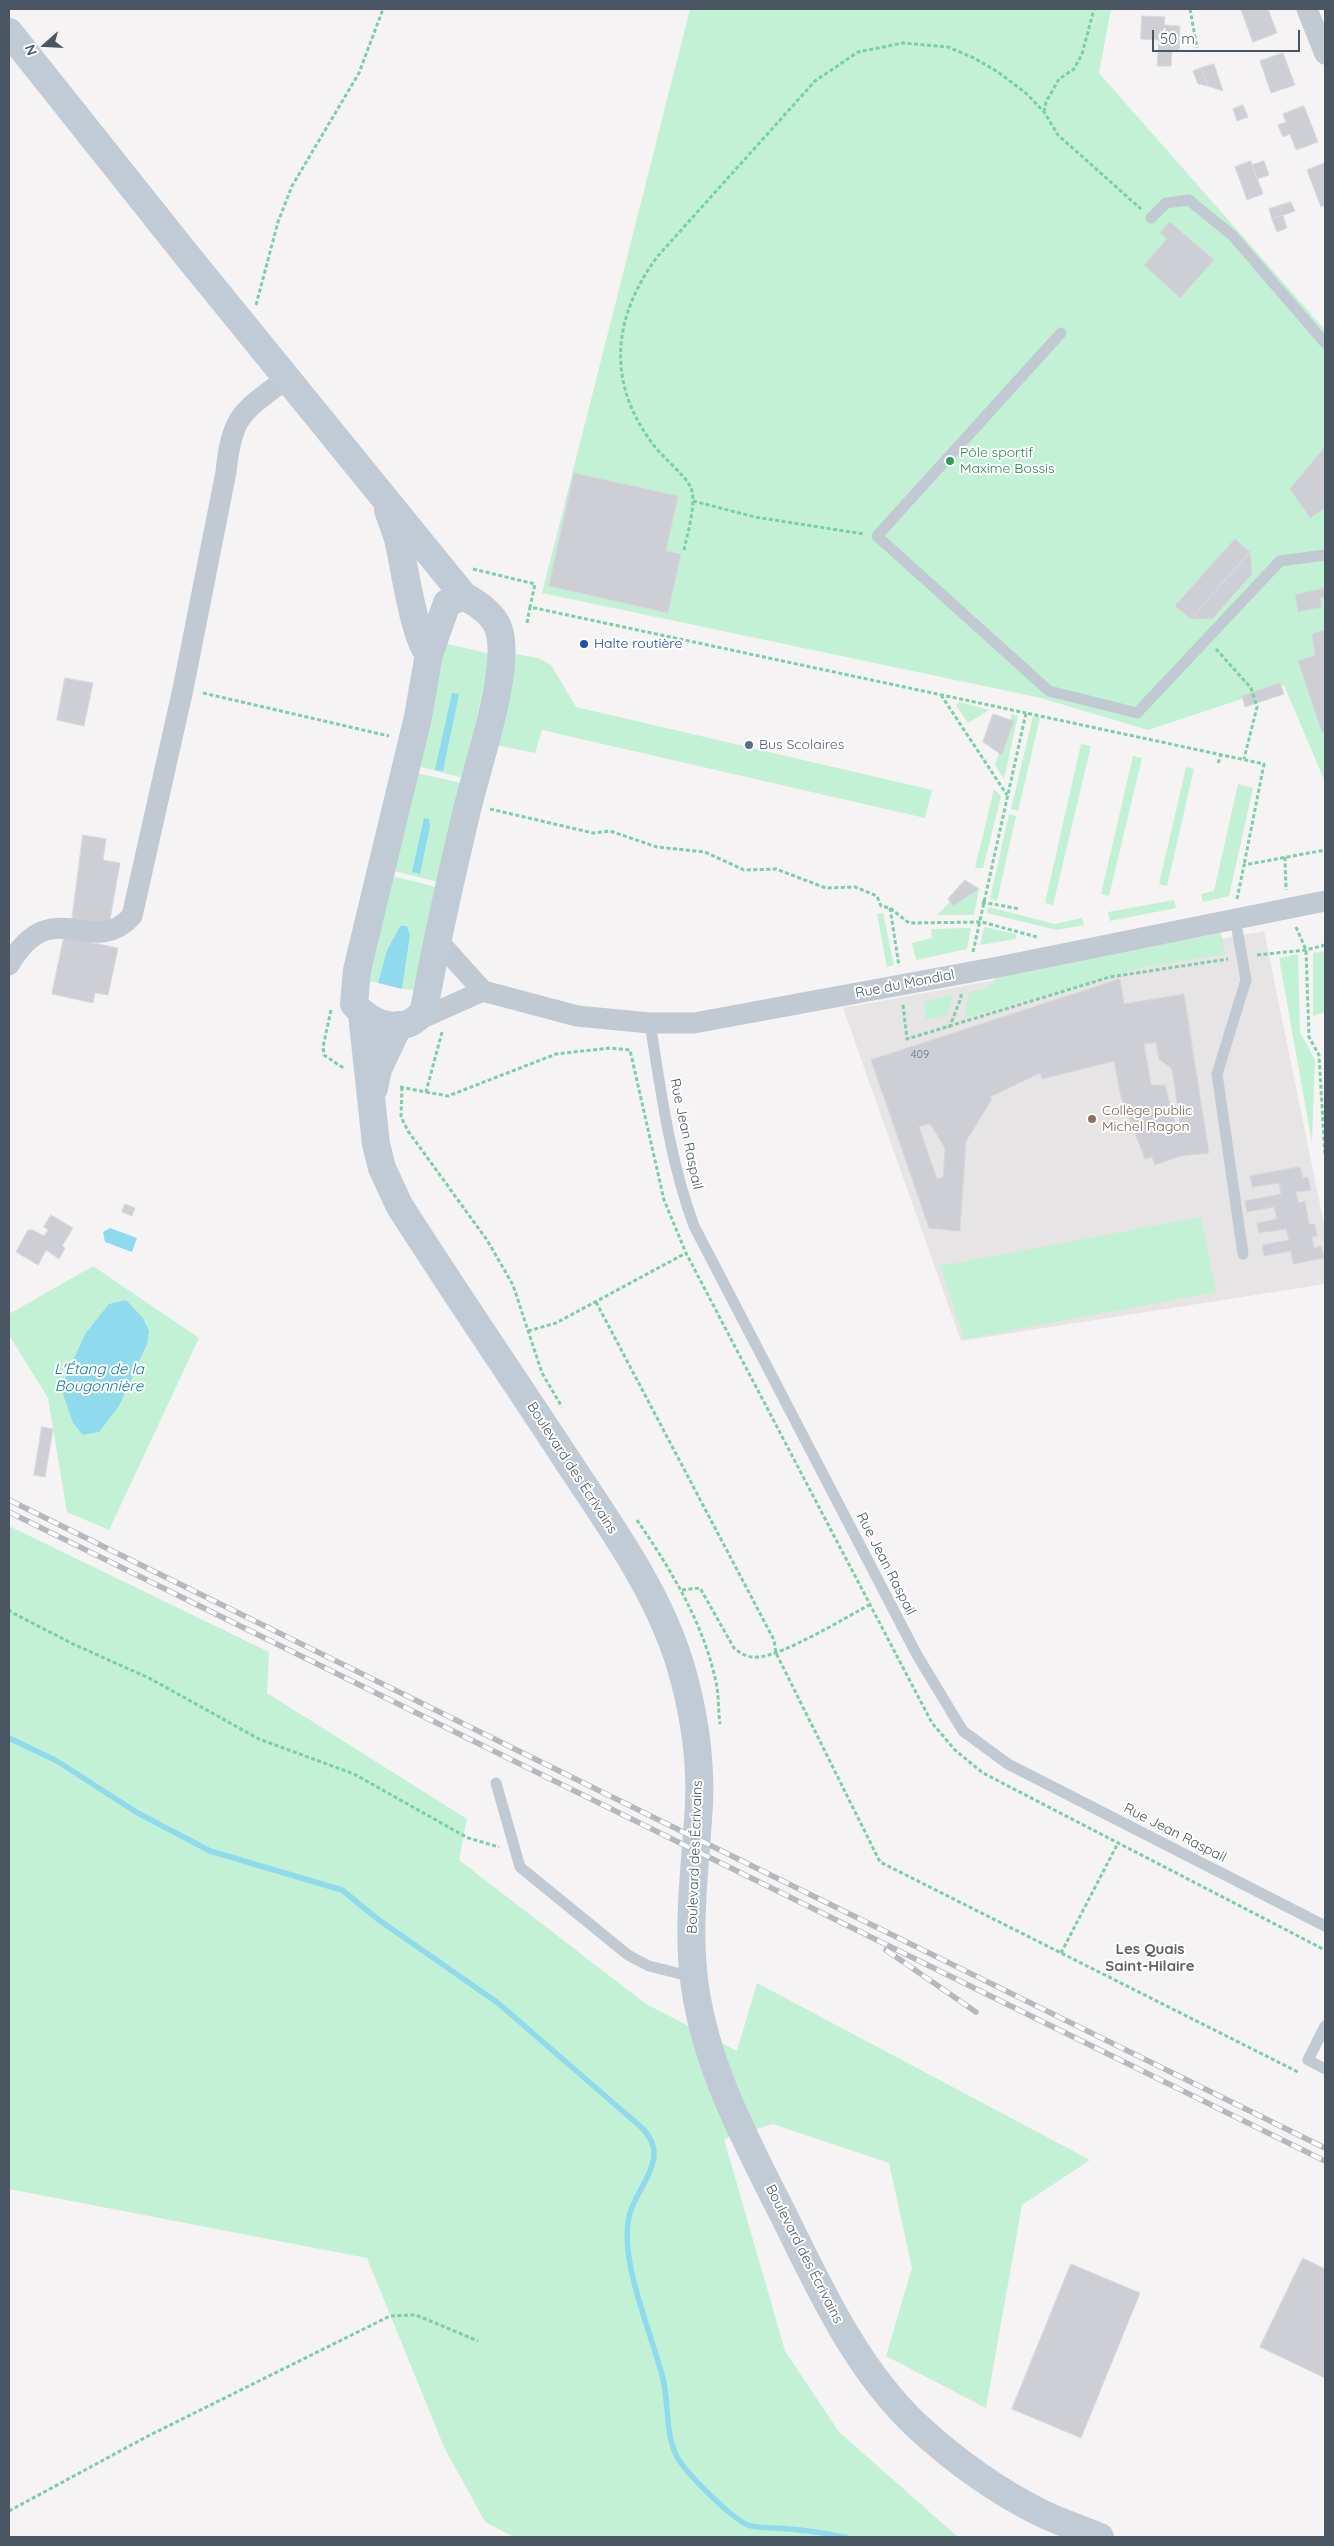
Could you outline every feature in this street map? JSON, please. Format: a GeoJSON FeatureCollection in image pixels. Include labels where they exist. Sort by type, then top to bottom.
{"type":"FeatureCollection","features":[{"type":"Feature","properties":{"kind":"main road"},"geometry":{"type":"LineString","coordinates":[[9,32],[185,253],[464,596],[483,607],[498,628],[502,658],[424,1010],[408,1023],[378,1069],[371,1108]]}},
{"type":"Feature","properties":{"kind":"main road"},"geometry":{"type":"LineString","coordinates":[[382,494],[398,539],[419,632],[425,649],[430,654]]}},
{"type":"Feature","properties":{"kind":"main road","name":"Boulevard des Écrivains"},"geometry":{"type":"LineString","coordinates":[[464,596],[447,602],[430,654],[418,717],[357,970],[354,1004],[362,1014],[371,1108],[376,1144],[382,1168],[399,1205],[647,1583],[667,1628],[691,1704],[697,1753],[699,1799],[692,1913],[693,1977],[708,2046],[725,2094],[804,2258],[844,2332],[877,2381],[917,2426],[972,2472],[1040,2512],[1100,2537]]}},
{"type":"Feature","properties":{"kind":"main road"},"geometry":{"type":"LineString","coordinates":[[362,1014],[382,1025],[408,1023]]}},
{"type":"Feature","properties":{"kind":"street"},"geometry":{"type":"LineString","coordinates":[[1307,9],[1325,54]]}},
{"type":"Feature","properties":{"kind":"street"},"geometry":{"type":"LineString","coordinates":[[9,965],[17,951],[37,932],[50,927],[102,933],[112,931],[124,925],[132,916],[183,689],[226,472],[229,444],[237,421],[246,409],[287,378]]}},
{"type":"Feature","properties":{"kind":"street","name":"Rue du Mondial"},"geometry":{"type":"LineString","coordinates":[[483,991],[576,1016],[650,1023],[694,1023],[998,967],[1236,909],[1287,908],[1325,901]]}},
{"type":"Feature","properties":{"kind":"street"},"geometry":{"type":"LineString","coordinates":[[408,1023],[483,991],[438,941]]}},
{"type":"Feature","properties":{"kind":"lane"},"geometry":{"type":"LineString","coordinates":[[1150,218],[1166,203],[1189,200],[1233,236],[1325,343]]}},
{"type":"Feature","properties":{"kind":"lane"},"geometry":{"type":"LineString","coordinates":[[1061,333],[877,536],[1049,690],[1137,713],[1280,561],[1325,555]]}},
{"type":"Feature","properties":{"kind":"lane"},"geometry":{"type":"LineString","coordinates":[[1236,909],[1246,980],[1217,1074],[1243,1254]]}},
{"type":"Feature","properties":{"kind":"lane","name":"Rue Jean Raspail"},"geometry":{"type":"LineString","coordinates":[[650,1023],[669,1141],[680,1188],[694,1226],[917,1655],[963,1731],[1008,1764],[1325,1926]]}},
{"type":"Feature","properties":{"kind":"lane"},"geometry":{"type":"LineString","coordinates":[[496,1783],[520,1867],[628,1955],[649,1966],[693,1977]]}},
{"type":"Feature","properties":{"kind":"lane"},"geometry":{"type":"LineString","coordinates":[[1325,2026],[1308,2060],[1325,2069]]}},
{"type":"Feature","properties":{"kind":"path"},"geometry":{"type":"LineString","coordinates":[[249,330],[278,222],[292,186],[359,73],[383,9]]}},
{"type":"Feature","properties":{"kind":"path"},"geometry":{"type":"LineString","coordinates":[[1044,112],[1046,102],[1059,79],[1074,68],[1082,54],[1094,9]]}},
{"type":"Feature","properties":{"kind":"path"},"geometry":{"type":"LineString","coordinates":[[1190,9],[1197,48]]}},
{"type":"Feature","properties":{"kind":"path"},"geometry":{"type":"LineString","coordinates":[[684,550],[693,501],[690,486],[652,443],[628,401],[619,354],[623,325],[638,284],[657,257],[815,81],[858,52],[903,43],[948,47],[974,58],[998,72],[1027,94],[1044,112],[1058,135],[1150,218]]}},
{"type":"Feature","properties":{"kind":"path"},"geometry":{"type":"LineString","coordinates":[[693,501],[754,517],[877,536]]}},
{"type":"Feature","properties":{"kind":"path"},"geometry":{"type":"LineString","coordinates":[[527,623],[530,606],[1264,764],[1236,909]]}},
{"type":"Feature","properties":{"kind":"path"},"geometry":{"type":"LineString","coordinates":[[1207,639],[1251,688],[1256,703],[1257,707],[1244,759]]}},
{"type":"Feature","properties":{"kind":"path"},"geometry":{"type":"LineString","coordinates":[[183,689],[395,737]]}},
{"type":"Feature","properties":{"kind":"path"},"geometry":{"type":"LineString","coordinates":[[941,695],[1007,796]]}},
{"type":"Feature","properties":{"kind":"path"},"geometry":{"type":"LineString","coordinates":[[982,952],[972,953],[1026,713]]}},
{"type":"Feature","properties":{"kind":"path"},"geometry":{"type":"LineString","coordinates":[[1218,763],[1221,755]]}},
{"type":"Feature","properties":{"kind":"path"},"geometry":{"type":"LineString","coordinates":[[484,808],[593,833],[610,831],[657,847],[705,852],[744,870],[776,869],[826,888],[855,887],[877,896],[881,906],[890,908],[908,923],[978,921],[1038,937]]}},
{"type":"Feature","properties":{"kind":"path"},"geometry":{"type":"LineString","coordinates":[[1244,865],[1325,850]]}},
{"type":"Feature","properties":{"kind":"path"},"geometry":{"type":"LineString","coordinates":[[1285,857],[1287,908],[1306,950],[1309,1037],[1319,1055],[1325,1156]]}},
{"type":"Feature","properties":{"kind":"path"},"geometry":{"type":"LineString","coordinates":[[982,902],[1020,909]]}},
{"type":"Feature","properties":{"kind":"path"},"geometry":{"type":"LineString","coordinates":[[890,908],[898,966],[908,965]]}},
{"type":"Feature","properties":{"kind":"path"},"geometry":{"type":"LineString","coordinates":[[907,1039],[1110,977],[1242,957],[1306,950],[1325,945]]}},
{"type":"Feature","properties":{"kind":"path"},"geometry":{"type":"LineString","coordinates":[[426,1092],[444,1024]]}},
{"type":"Feature","properties":{"kind":"path"},"geometry":{"type":"LineString","coordinates":[[394,1085],[448,1096],[556,1054],[610,1048],[630,1050],[664,1200],[686,1253],[556,1323],[528,1331]]}},
{"type":"Feature","properties":{"kind":"path"},"geometry":{"type":"LineString","coordinates":[[596,1302],[774,1640],[776,1653],[880,1862],[1299,2072]]}},
{"type":"Feature","properties":{"kind":"path"},"geometry":{"type":"LineString","coordinates":[[682,1590],[700,1588],[734,1648],[742,1655],[758,1658],[776,1653],[869,1605]]}},
{"type":"Feature","properties":{"kind":"path"},"geometry":{"type":"LineString","coordinates":[[9,1609],[11,1612],[73,1644],[149,1678],[259,1739],[354,1774],[468,1838],[515,1851]]}},
{"type":"Feature","properties":{"kind":"path"},"geometry":{"type":"LineString","coordinates":[[1061,1953],[1118,1843],[1325,1950]]}},
{"type":"Feature","properties":{"kind":"path"},"geometry":{"type":"LineString","coordinates":[[9,2511],[148,2436],[390,2316],[416,2315],[478,2341]]}},
{"type":"Feature","properties":{"kind":"shaded area","name":"Collège public Michel Ragon"},"geometry":{"type":"Polygon","coordinates":[[[1264,931],[1325,1229],[1325,1284],[961,1341],[843,1008],[1264,931]]]}},
{"type":"Feature","properties":{"kind":"green space","name":"Pôle sportif Maxime Bossis"},"geometry":{"type":"Polygon","coordinates":[[[690,9],[1111,9],[1099,73],[1325,330],[1325,782],[1284,685],[1148,730],[1041,698],[542,593],[690,9]]]}},
{"type":"Feature","properties":{"kind":"green space"},"geometry":{"type":"Polygon","coordinates":[[[444,643],[491,654],[463,778],[417,766],[444,643]]]}},
{"type":"Feature","properties":{"kind":"green space"},"geometry":{"type":"Polygon","coordinates":[[[510,653],[538,658],[551,665],[576,707],[932,790],[925,818],[542,730],[535,753],[490,744],[510,653]]]}},
{"type":"Feature","properties":{"kind":"green space"},"geometry":{"type":"Polygon","coordinates":[[[959,702],[989,710],[968,723],[956,705],[959,702]]]}},
{"type":"Feature","properties":{"kind":"green space"},"geometry":{"type":"Polygon","coordinates":[[[1012,714],[1018,716],[1004,779],[995,765],[1012,714]]]}},
{"type":"Feature","properties":{"kind":"green space"},"geometry":{"type":"Polygon","coordinates":[[[1033,716],[1040,718],[1018,811],[1011,809],[1033,716]]]}},
{"type":"Feature","properties":{"kind":"green space"},"geometry":{"type":"Polygon","coordinates":[[[1081,744],[1091,746],[1053,905],[1045,903],[1081,744]]]}},
{"type":"Feature","properties":{"kind":"green space"},"geometry":{"type":"Polygon","coordinates":[[[1133,756],[1142,758],[1109,896],[1101,894],[1133,756]]]}},
{"type":"Feature","properties":{"kind":"green space"},"geometry":{"type":"Polygon","coordinates":[[[1186,767],[1194,769],[1167,886],[1159,884],[1186,767]]]}},
{"type":"Feature","properties":{"kind":"green space"},"geometry":{"type":"Polygon","coordinates":[[[416,773],[462,783],[438,882],[394,871],[416,773]]]}},
{"type":"Feature","properties":{"kind":"green space"},"geometry":{"type":"Polygon","coordinates":[[[1238,784],[1253,788],[1229,896],[1203,902],[1201,894],[1214,891],[1238,784]]]}},
{"type":"Feature","properties":{"kind":"green space"},"geometry":{"type":"Polygon","coordinates":[[[994,789],[1001,796],[983,868],[975,868],[994,789]]]}},
{"type":"Feature","properties":{"kind":"green space"},"geometry":{"type":"Polygon","coordinates":[[[1009,814],[1016,816],[997,901],[990,899],[1009,814]]]}},
{"type":"Feature","properties":{"kind":"green space"},"geometry":{"type":"Polygon","coordinates":[[[392,876],[436,887],[414,990],[402,989],[410,938],[400,926],[387,950],[378,983],[368,981],[392,876]]]}},
{"type":"Feature","properties":{"kind":"green space"},"geometry":{"type":"Polygon","coordinates":[[[979,889],[974,915],[937,915],[950,902],[953,906],[979,889]]]}},
{"type":"Feature","properties":{"kind":"green space"},"geometry":{"type":"Polygon","coordinates":[[[1174,900],[1176,908],[1110,921],[1108,912],[1174,900]]]}},
{"type":"Feature","properties":{"kind":"green space"},"geometry":{"type":"Polygon","coordinates":[[[988,907],[1055,924],[1082,918],[1084,925],[1057,930],[987,913],[988,907]]]}},
{"type":"Feature","properties":{"kind":"green space"},"geometry":{"type":"Polygon","coordinates":[[[883,913],[894,965],[887,967],[877,914],[883,913]]]}},
{"type":"Feature","properties":{"kind":"green space"},"geometry":{"type":"Polygon","coordinates":[[[984,927],[1016,934],[1016,939],[980,945],[984,927]]]}},
{"type":"Feature","properties":{"kind":"green space"},"geometry":{"type":"Polygon","coordinates":[[[971,928],[967,949],[916,960],[912,943],[932,938],[931,929],[971,928]]]}},
{"type":"Feature","properties":{"kind":"green space"},"geometry":{"type":"Polygon","coordinates":[[[1221,933],[1225,954],[1143,967],[964,1018],[969,992],[989,987],[997,976],[1221,933]]]}},
{"type":"Feature","properties":{"kind":"green space"},"geometry":{"type":"Polygon","coordinates":[[[1325,951],[1325,1012],[1313,1016],[1313,953],[1325,951]]]}},
{"type":"Feature","properties":{"kind":"green space"},"geometry":{"type":"Polygon","coordinates":[[[1298,954],[1300,1032],[1315,1060],[1312,1143],[1279,958],[1298,954]]]}},
{"type":"Feature","properties":{"kind":"green space"},"geometry":{"type":"Polygon","coordinates":[[[953,995],[948,1015],[926,1020],[924,1001],[953,995]]]}},
{"type":"Feature","properties":{"kind":"green space"},"geometry":{"type":"Polygon","coordinates":[[[1201,1217],[1216,1292],[964,1339],[940,1266],[1201,1217]]]}},
{"type":"Feature","properties":{"kind":"green space"},"geometry":{"type":"Polygon","coordinates":[[[93,1266],[199,1338],[109,1530],[67,1512],[48,1398],[9,1335],[9,1314],[93,1266]]]}},
{"type":"Feature","properties":{"kind":"green space"},"geometry":{"type":"Polygon","coordinates":[[[9,1526],[269,1652],[267,1693],[467,1819],[459,1860],[646,2004],[737,2051],[757,1983],[1090,2160],[1022,2205],[986,2408],[886,2356],[912,2268],[889,2163],[773,2124],[724,2139],[785,2351],[839,2432],[958,2537],[514,2537],[485,2522],[444,2447],[367,2258],[9,2189],[9,1526]]]}},
{"type":"Feature","properties":{"kind":"water"},"geometry":{"type":"Polygon","coordinates":[[[452,693],[459,694],[443,771],[435,770],[452,693]]]}},
{"type":"Feature","properties":{"kind":"water"},"geometry":{"type":"Polygon","coordinates":[[[424,818],[429,819],[430,827],[420,874],[412,872],[424,818]]]}},
{"type":"Feature","properties":{"kind":"water"},"geometry":{"type":"Polygon","coordinates":[[[400,926],[407,926],[410,936],[402,989],[378,983],[387,950],[400,926]]]}},
{"type":"Feature","properties":{"kind":"water"},"geometry":{"type":"Polygon","coordinates":[[[110,1228],[137,1238],[132,1252],[105,1242],[103,1232],[110,1228]]]}},
{"type":"Feature","properties":{"kind":"water","name":"L'Étang de la Bougonnière"},"geometry":{"type":"Polygon","coordinates":[[[126,1300],[143,1318],[149,1331],[147,1344],[119,1406],[99,1432],[83,1435],[73,1423],[61,1388],[85,1334],[109,1304],[126,1300]]]}},
{"type":"Feature","properties":{"kind":"building"},"geometry":{"type":"Polygon","coordinates":[[[1241,9],[1268,9],[1277,33],[1253,42],[1241,9]]]}},
{"type":"Feature","properties":{"kind":"building"},"geometry":{"type":"Polygon","coordinates":[[[1142,16],[1165,17],[1164,25],[1180,26],[1179,50],[1172,50],[1171,66],[1157,66],[1159,40],[1141,39],[1142,16]]]}},
{"type":"Feature","properties":{"kind":"building"},"geometry":{"type":"Polygon","coordinates":[[[1283,53],[1295,85],[1271,93],[1260,61],[1283,53]]]}},
{"type":"Feature","properties":{"kind":"building"},"geometry":{"type":"Polygon","coordinates":[[[1214,64],[1223,91],[1208,86],[1201,68],[1214,64]]]}},
{"type":"Feature","properties":{"kind":"building"},"geometry":{"type":"Polygon","coordinates":[[[1201,68],[1208,86],[1198,84],[1193,71],[1201,68]]]}},
{"type":"Feature","properties":{"kind":"building"},"geometry":{"type":"Polygon","coordinates":[[[1243,105],[1248,117],[1237,121],[1233,109],[1243,105]]]}},
{"type":"Feature","properties":{"kind":"building"},"geometry":{"type":"Polygon","coordinates":[[[1304,106],[1318,142],[1296,150],[1290,134],[1283,137],[1278,125],[1286,122],[1283,114],[1304,106]]]}},
{"type":"Feature","properties":{"kind":"building"},"geometry":{"type":"Polygon","coordinates":[[[1251,161],[1263,194],[1247,200],[1235,167],[1251,161]]]}},
{"type":"Feature","properties":{"kind":"building"},"geometry":{"type":"Polygon","coordinates":[[[1264,161],[1269,175],[1257,179],[1252,165],[1264,161]]]}},
{"type":"Feature","properties":{"kind":"building"},"geometry":{"type":"Polygon","coordinates":[[[1325,163],[1325,205],[1321,207],[1307,170],[1325,163]]]}},
{"type":"Feature","properties":{"kind":"building"},"geometry":{"type":"Polygon","coordinates":[[[1291,202],[1295,211],[1272,219],[1269,209],[1291,202]]]}},
{"type":"Feature","properties":{"kind":"building"},"geometry":{"type":"Polygon","coordinates":[[[1283,215],[1287,228],[1277,232],[1272,219],[1283,215]]]}},
{"type":"Feature","properties":{"kind":"building"},"geometry":{"type":"Polygon","coordinates":[[[1170,222],[1214,260],[1180,298],[1144,265],[1167,239],[1160,233],[1170,222]]]}},
{"type":"Feature","properties":{"kind":"building"},"geometry":{"type":"Polygon","coordinates":[[[1325,447],[1325,508],[1310,518],[1290,489],[1325,447]]]}},
{"type":"Feature","properties":{"kind":"building"},"geometry":{"type":"Polygon","coordinates":[[[574,473],[678,496],[666,551],[681,554],[668,613],[549,586],[574,473]]]}},
{"type":"Feature","properties":{"kind":"building"},"geometry":{"type":"Polygon","coordinates":[[[1235,539],[1250,552],[1191,619],[1175,606],[1235,539]]]}},
{"type":"Feature","properties":{"kind":"building"},"geometry":{"type":"Polygon","coordinates":[[[1250,552],[1252,574],[1212,619],[1191,619],[1250,552]]]}},
{"type":"Feature","properties":{"kind":"building"},"geometry":{"type":"Polygon","coordinates":[[[1325,588],[1325,597],[1320,598],[1322,607],[1298,612],[1295,595],[1325,588]]]}},
{"type":"Feature","properties":{"kind":"building"},"geometry":{"type":"Polygon","coordinates":[[[1325,630],[1325,732],[1322,733],[1298,661],[1315,655],[1312,634],[1325,630]]]}},
{"type":"Feature","properties":{"kind":"building"},"geometry":{"type":"Polygon","coordinates":[[[65,678],[93,683],[84,726],[57,720],[65,678]]]}},
{"type":"Feature","properties":{"kind":"building"},"geometry":{"type":"Polygon","coordinates":[[[1280,683],[1284,694],[1245,707],[1242,696],[1280,683]]]}},
{"type":"Feature","properties":{"kind":"building"},"geometry":{"type":"Polygon","coordinates":[[[993,714],[1014,721],[1002,755],[983,742],[993,714]]]}},
{"type":"Feature","properties":{"kind":"building"},"geometry":{"type":"Polygon","coordinates":[[[83,835],[106,839],[103,860],[120,863],[109,925],[72,920],[83,835]]]}},
{"type":"Feature","properties":{"kind":"building"},"geometry":{"type":"Polygon","coordinates":[[[965,880],[979,889],[953,906],[948,899],[965,880]]]}},
{"type":"Feature","properties":{"kind":"building"},"geometry":{"type":"Polygon","coordinates":[[[64,937],[118,948],[108,995],[95,993],[93,1003],[52,994],[64,937]]]}},
{"type":"Feature","properties":{"kind":"building"},"geometry":{"type":"Polygon","coordinates":[[[1120,979],[1124,1004],[1184,994],[1209,1153],[1181,1156],[1155,1165],[1152,1157],[1145,1159],[1121,1097],[1114,1061],[1042,1079],[1040,1073],[990,1097],[992,1099],[966,1141],[960,1231],[929,1228],[871,1060],[1120,979]],[[1156,1043],[1144,1044],[1151,1085],[1165,1085],[1177,1130],[1181,1130],[1172,1069],[1159,1059],[1156,1043]],[[930,1124],[919,1127],[937,1179],[943,1177],[945,1148],[930,1124]]]}},
{"type":"Feature","properties":{"kind":"building"},"geometry":{"type":"Polygon","coordinates":[[[1300,1167],[1303,1178],[1308,1177],[1311,1190],[1296,1192],[1298,1203],[1305,1201],[1309,1224],[1315,1224],[1317,1236],[1312,1237],[1314,1248],[1321,1246],[1324,1258],[1293,1264],[1291,1251],[1264,1256],[1262,1245],[1289,1240],[1286,1229],[1259,1233],[1257,1223],[1277,1219],[1274,1207],[1247,1212],[1245,1201],[1281,1194],[1279,1183],[1252,1187],[1250,1176],[1300,1167]]]}},
{"type":"Feature","properties":{"kind":"building"},"geometry":{"type":"Polygon","coordinates":[[[125,1204],[135,1208],[132,1216],[122,1212],[125,1204]]]}},
{"type":"Feature","properties":{"kind":"building"},"geometry":{"type":"Polygon","coordinates":[[[51,1215],[73,1228],[62,1246],[65,1248],[59,1259],[46,1250],[38,1265],[16,1252],[28,1230],[33,1230],[44,1236],[48,1230],[44,1227],[51,1215]]]}},
{"type":"Feature","properties":{"kind":"building"},"geometry":{"type":"Polygon","coordinates":[[[42,1427],[53,1429],[45,1477],[34,1475],[42,1427]]]}},
{"type":"Feature","properties":{"kind":"building"},"geometry":{"type":"Polygon","coordinates":[[[1303,2258],[1325,2269],[1325,2378],[1260,2347],[1303,2258]]]}},
{"type":"Feature","properties":{"kind":"building"},"geometry":{"type":"Polygon","coordinates":[[[1071,2264],[1140,2293],[1081,2438],[1012,2409],[1071,2264]]]}},
{"type":"Feature","properties":{"kind":"waterway"},"geometry":{"type":"LineString","coordinates":[[9,1738],[57,1761],[136,1812],[210,1851],[342,1890],[379,1920],[498,2003],[641,2127],[650,2138],[654,2149],[654,2159],[651,2170],[630,2213],[627,2231],[628,2251],[638,2296],[663,2379],[669,2429],[677,2457],[709,2494],[731,2514],[748,2525],[803,2530],[845,2537]]}},
{"type":"Feature","properties":{"kind":"railway"},"geometry":{"type":"LineString","coordinates":[[9,1500],[1325,2148]]}},
{"type":"Feature","properties":{"kind":"railway"},"geometry":{"type":"LineString","coordinates":[[9,1512],[1325,2161]]}},
{"type":"Feature","properties":{"kind":"railway"},"geometry":{"type":"LineString","coordinates":[[886,1950],[976,2012]]}},
{"type":"Feature","properties":{"kind":"place","name":"Pôle sportif Maxime Bossis"},"geometry":{"type":"Point","coordinates":[950,461]}},
{"type":"Feature","properties":{"kind":"place","name":"Halte routière"},"geometry":{"type":"Point","coordinates":[584,644]}},
{"type":"Feature","properties":{"kind":"place","name":"Bus Scolaires"},"geometry":{"type":"Point","coordinates":[749,745]}},
{"type":"Feature","properties":{"kind":"place","name":"Collège public Michel Ragon"},"geometry":{"type":"Point","coordinates":[1092,1119]}},
{"type":"Feature","properties":{"kind":"district","name":"Les Quais Saint-Hilaire"},"geometry":{"type":"Point","coordinates":[1150,1958]}}]}
